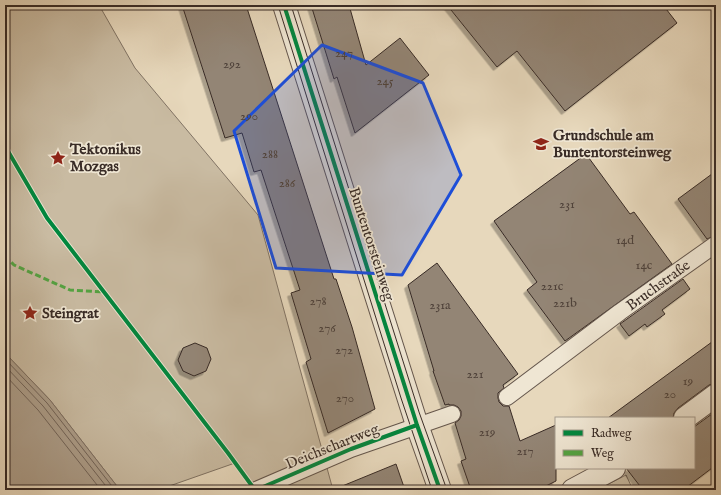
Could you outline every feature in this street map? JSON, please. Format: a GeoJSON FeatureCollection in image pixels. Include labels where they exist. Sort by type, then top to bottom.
{"type":"FeatureCollection","features":[{"type":"Feature","properties":{"kind":"street","name":"Buntentorsteinweg"},"geometry":{"type":"LineString","coordinates":[[284,5],[417,425],[440,490]]}},
{"type":"Feature","properties":{"kind":"street"},"geometry":{"type":"LineString","coordinates":[[686,417],[716,395]]}},
{"type":"Feature","properties":{"kind":"street"},"geometry":{"type":"LineString","coordinates":[[573,490],[612,469]]}},
{"type":"Feature","properties":{"kind":"lane","name":"Bruchstraße"},"geometry":{"type":"LineString","coordinates":[[506,397],[620,312],[716,244]]}},
{"type":"Feature","properties":{"kind":"lane"},"geometry":{"type":"LineString","coordinates":[[417,425],[452,414]]}},
{"type":"Feature","properties":{"kind":"lane","name":"Deichschartweg"},"geometry":{"type":"LineString","coordinates":[[256,490],[351,449],[417,425]]}},
{"type":"Feature","properties":{"kind":"highlighted area"},"geometry":{"type":"Polygon","coordinates":[[[322,45],[423,83],[461,175],[402,275],[276,268],[234,131],[322,45]]]}},
{"type":"Feature","properties":{"kind":"shaded area"},"geometry":{"type":"Polygon","coordinates":[[[5,5],[99,5],[135,68],[258,215],[333,490],[253,490],[235,463],[158,490],[120,490],[50,400],[5,353],[5,5]]]}},
{"type":"Feature","properties":{"kind":"shaded area"},"geometry":{"type":"Polygon","coordinates":[[[626,475],[633,490],[597,490],[626,475]]]}},
{"type":"Feature","properties":{"kind":"water"},"geometry":{"type":"Polygon","coordinates":[[[5,353],[50,400],[120,490],[5,490],[5,353]]]}},
{"type":"Feature","properties":{"kind":"building"},"geometry":{"type":"Polygon","coordinates":[[[182,5],[246,5],[334,279],[336,279],[352,327],[375,409],[328,433],[306,362],[311,359],[291,293],[300,290],[261,170],[254,172],[242,133],[225,138],[182,5]]]}},
{"type":"Feature","properties":{"kind":"building"},"geometry":{"type":"Polygon","coordinates":[[[311,5],[349,5],[366,65],[400,38],[429,75],[355,133],[337,77],[334,79],[311,5]]]}},
{"type":"Feature","properties":{"kind":"building"},"geometry":{"type":"Polygon","coordinates":[[[447,5],[663,5],[677,23],[565,111],[517,51],[497,67],[447,5]]]}},
{"type":"Feature","properties":{"kind":"building"},"geometry":{"type":"Polygon","coordinates":[[[586,154],[630,214],[634,212],[672,264],[565,341],[527,290],[537,282],[494,221],[586,154]]]}},
{"type":"Feature","properties":{"kind":"building"},"geometry":{"type":"Polygon","coordinates":[[[716,171],[716,235],[707,239],[678,199],[716,171]]]}},
{"type":"Feature","properties":{"kind":"building"},"geometry":{"type":"Polygon","coordinates":[[[437,263],[518,374],[503,385],[504,388],[498,393],[498,398],[499,402],[503,406],[509,406],[520,441],[555,425],[556,481],[538,490],[471,490],[461,461],[466,459],[455,423],[461,416],[461,411],[454,405],[445,405],[433,371],[408,285],[437,263]]]}},
{"type":"Feature","properties":{"kind":"building"},"geometry":{"type":"Polygon","coordinates":[[[683,279],[690,289],[662,310],[665,314],[647,327],[645,324],[629,336],[620,324],[683,279]]]}},
{"type":"Feature","properties":{"kind":"building"},"geometry":{"type":"Polygon","coordinates":[[[716,339],[716,383],[709,385],[678,408],[673,417],[609,417],[716,339]]]}},
{"type":"Feature","properties":{"kind":"building"},"geometry":{"type":"Polygon","coordinates":[[[195,343],[207,348],[211,359],[206,371],[194,376],[183,371],[178,360],[183,348],[195,343]]]}},
{"type":"Feature","properties":{"kind":"building"},"geometry":{"type":"Polygon","coordinates":[[[716,411],[716,465],[683,490],[643,490],[627,469],[695,469],[695,426],[716,411]]]}},
{"type":"Feature","properties":{"kind":"building"},"geometry":{"type":"Polygon","coordinates":[[[396,464],[405,490],[335,490],[335,489],[396,464]]]}},
{"type":"Feature","properties":{"kind":"tram line"},"geometry":{"type":"LineString","coordinates":[[278,5],[401,398],[432,490]]}},
{"type":"Feature","properties":{"kind":"tram line"},"geometry":{"type":"LineString","coordinates":[[291,5],[419,412],[447,490]]}},
{"type":"Feature","properties":{"kind":"marked path"},"geometry":{"type":"LineString","coordinates":[[5,256],[14,265],[70,290],[104,292]]}},
{"type":"Feature","properties":{"kind":"cycle path"},"geometry":{"type":"LineString","coordinates":[[284,5],[417,425],[440,490]]}},
{"type":"Feature","properties":{"kind":"cycle path"},"geometry":{"type":"LineString","coordinates":[[5,146],[47,218],[255,490]]}},
{"type":"Feature","properties":{"kind":"cycle path"},"geometry":{"type":"LineString","coordinates":[[256,490],[351,449],[417,425]]}},
{"type":"Feature","properties":{"kind":"place","name":"Grundschule am Buntentorsteinweg"},"geometry":{"type":"Point","coordinates":[541,144]}},
{"type":"Feature","properties":{"kind":"place","name":"Tektonikus Mozgas"},"geometry":{"type":"Point","coordinates":[58,158]}},
{"type":"Feature","properties":{"kind":"place","name":"Steingrat"},"geometry":{"type":"Point","coordinates":[30,313]}}]}
